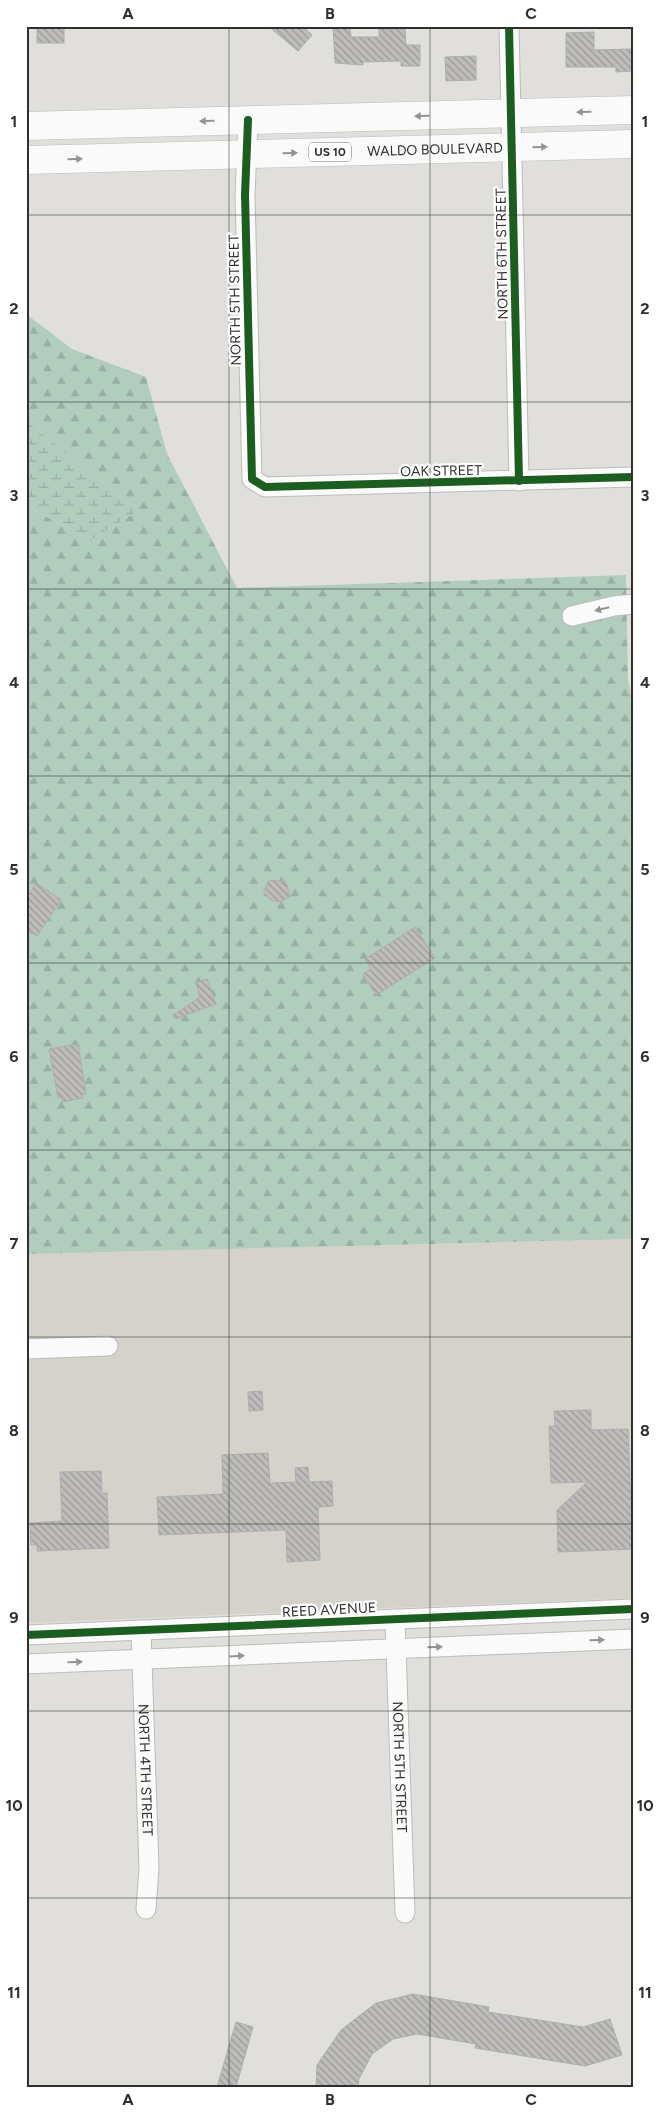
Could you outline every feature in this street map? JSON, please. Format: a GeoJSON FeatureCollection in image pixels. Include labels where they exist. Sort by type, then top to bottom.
{"type":"FeatureCollection","features":[{"type":"Feature","properties":{"kind":"main road"},"geometry":{"type":"LineString","coordinates":[[26,126],[633,110]]}},
{"type":"Feature","properties":{"kind":"main road","name":"WALDO BOULEVARD"},"geometry":{"type":"LineString","coordinates":[[26,160],[633,144]]}},
{"type":"Feature","properties":{"kind":"street","name":"NORTH 6TH STREET"},"geometry":{"type":"LineString","coordinates":[[509,26],[519,481]]}},
{"type":"Feature","properties":{"kind":"street","name":"NORTH 5TH STREET"},"geometry":{"type":"LineString","coordinates":[[248,120],[246,205],[252,479]]}},
{"type":"Feature","properties":{"kind":"street","name":"OAK STREET"},"geometry":{"type":"LineString","coordinates":[[252,479],[265,487],[633,477]]}},
{"type":"Feature","properties":{"kind":"street"},"geometry":{"type":"LineString","coordinates":[[572,616],[614,606],[633,604]]}},
{"type":"Feature","properties":{"kind":"street"},"geometry":{"type":"LineString","coordinates":[[26,1349],[108,1346]]}},
{"type":"Feature","properties":{"kind":"street","name":"REED AVENUE"},"geometry":{"type":"LineString","coordinates":[[26,1635],[633,1609]]}},
{"type":"Feature","properties":{"kind":"street","name":"NORTH 5TH STREET"},"geometry":{"type":"LineString","coordinates":[[395,1619],[405,1913]]}},
{"type":"Feature","properties":{"kind":"street","name":"NORTH 4TH STREET"},"geometry":{"type":"LineString","coordinates":[[141,1630],[149,1868],[146,1909]]}},
{"type":"Feature","properties":{"kind":"street"},"geometry":{"type":"LineString","coordinates":[[26,1664],[633,1639]]}},
{"type":"Feature","properties":{"kind":"shaded area"},"geometry":{"type":"Polygon","coordinates":[[[633,1239],[633,1598],[26,1623],[26,1254],[633,1239]]]}},
{"type":"Feature","properties":{"kind":"green space"},"geometry":{"type":"Polygon","coordinates":[[[26,314],[72,349],[146,377],[167,454],[237,588],[626,575],[628,680],[633,705],[633,1239],[26,1254],[26,506],[91,540],[139,510],[26,421],[26,314]]]}},
{"type":"Feature","properties":{"kind":"green space"},"geometry":{"type":"Polygon","coordinates":[[[26,421],[139,510],[91,540],[26,506],[26,421]]]}},
{"type":"Feature","properties":{"kind":"building"},"geometry":{"type":"Polygon","coordinates":[[[37,26],[64,26],[64,43],[37,43],[37,26]]]}},
{"type":"Feature","properties":{"kind":"building"},"geometry":{"type":"Polygon","coordinates":[[[268,26],[302,26],[312,35],[298,51],[268,26]]]}},
{"type":"Feature","properties":{"kind":"building"},"geometry":{"type":"Polygon","coordinates":[[[333,26],[350,26],[351,37],[379,37],[379,29],[405,29],[406,45],[420,45],[420,66],[401,66],[401,61],[363,62],[363,65],[335,63],[333,26]]]}},
{"type":"Feature","properties":{"kind":"building"},"geometry":{"type":"Polygon","coordinates":[[[594,32],[594,50],[633,49],[633,71],[616,72],[616,67],[566,67],[566,33],[594,32]]]}},
{"type":"Feature","properties":{"kind":"building"},"geometry":{"type":"Polygon","coordinates":[[[476,56],[476,80],[446,81],[445,57],[476,56]]]}},
{"type":"Feature","properties":{"kind":"building"},"geometry":{"type":"Polygon","coordinates":[[[269,880],[286,882],[290,896],[281,902],[270,900],[264,891],[269,880]]]}},
{"type":"Feature","properties":{"kind":"building"},"geometry":{"type":"Polygon","coordinates":[[[36,883],[61,900],[37,936],[26,928],[26,899],[36,883]]]}},
{"type":"Feature","properties":{"kind":"building"},"geometry":{"type":"Polygon","coordinates":[[[415,927],[435,958],[376,995],[363,974],[371,969],[365,959],[415,927]]]}},
{"type":"Feature","properties":{"kind":"building"},"geometry":{"type":"Polygon","coordinates":[[[207,979],[216,1004],[175,1019],[173,1015],[200,997],[196,983],[207,979]]]}},
{"type":"Feature","properties":{"kind":"building"},"geometry":{"type":"Polygon","coordinates":[[[78,1044],[86,1094],[82,1094],[83,1098],[62,1102],[62,1097],[58,1098],[49,1049],[78,1044]]]}},
{"type":"Feature","properties":{"kind":"building"},"geometry":{"type":"Polygon","coordinates":[[[262,1391],[263,1410],[249,1411],[248,1392],[262,1391]]]}},
{"type":"Feature","properties":{"kind":"building"},"geometry":{"type":"Polygon","coordinates":[[[591,1410],[591,1430],[628,1429],[631,1506],[633,1506],[633,1549],[558,1552],[557,1510],[587,1482],[551,1483],[549,1426],[555,1426],[554,1411],[591,1410]]]}},
{"type":"Feature","properties":{"kind":"building"},"geometry":{"type":"Polygon","coordinates":[[[268,1453],[270,1483],[296,1482],[295,1468],[308,1467],[309,1482],[332,1481],[333,1506],[318,1507],[320,1560],[287,1562],[286,1530],[159,1535],[157,1497],[223,1494],[222,1455],[268,1453]]]}},
{"type":"Feature","properties":{"kind":"building"},"geometry":{"type":"Polygon","coordinates":[[[101,1471],[102,1493],[107,1493],[109,1548],[37,1551],[37,1545],[31,1545],[30,1523],[62,1521],[60,1472],[101,1471]]]}},
{"type":"Feature","properties":{"kind":"building"},"geometry":{"type":"Polygon","coordinates":[[[413,1994],[489,2007],[488,2012],[583,2027],[610,2019],[622,2055],[585,2066],[475,2048],[476,2044],[417,2034],[393,2039],[372,2054],[359,2079],[358,2087],[316,2087],[317,2065],[341,2030],[376,2003],[413,1994]]]}},
{"type":"Feature","properties":{"kind":"building"},"geometry":{"type":"Polygon","coordinates":[[[236,2022],[253,2027],[236,2087],[217,2087],[236,2022]]]}},
{"type":"Feature","properties":{"kind":"cycle path"},"geometry":{"type":"LineString","coordinates":[[509,26],[519,481]]}},
{"type":"Feature","properties":{"kind":"cycle path"},"geometry":{"type":"LineString","coordinates":[[248,120],[245,195],[252,479],[265,487],[633,477]]}},
{"type":"Feature","properties":{"kind":"cycle path"},"geometry":{"type":"LineString","coordinates":[[26,1635],[633,1609]]}}]}
